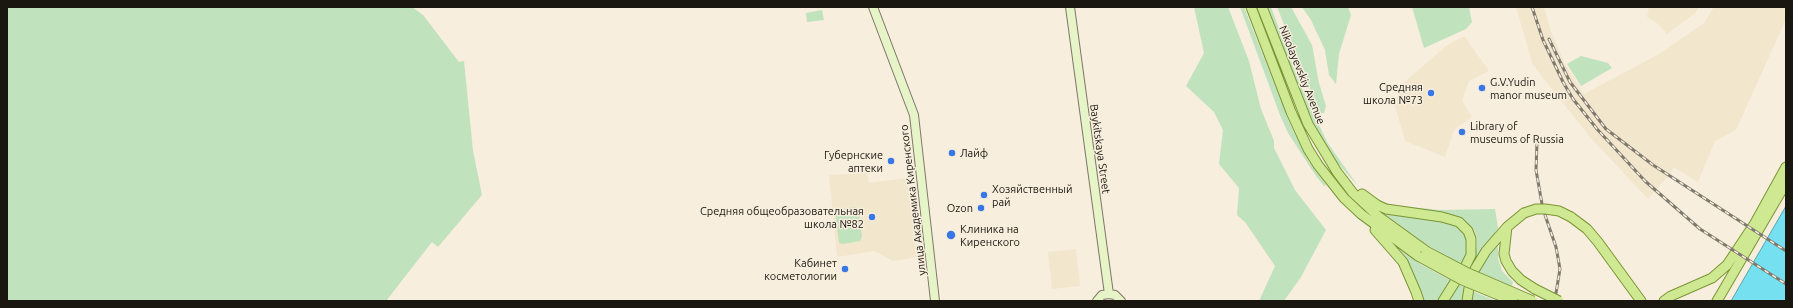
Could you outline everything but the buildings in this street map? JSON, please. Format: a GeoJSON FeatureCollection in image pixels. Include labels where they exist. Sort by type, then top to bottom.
{"type":"FeatureCollection","features":[{"type":"Feature","properties":{"kind":"main road","name":"улица Академика Киренского"},"geometry":{"type":"LineString","coordinates":[[873,7],[914,115],[935,301]]}},
{"type":"Feature","properties":{"kind":"main road","name":"Baykitskaya Street"},"geometry":{"type":"LineString","coordinates":[[1070,7],[1109,294]]}},
{"type":"Feature","properties":{"kind":"main road","name":"Nikolayevskiy Avenue"},"geometry":{"type":"LineString","coordinates":[[1251,7],[1291,112],[1308,149],[1330,182],[1344,198],[1361,214],[1422,253],[1456,277],[1513,301]]}},
{"type":"Feature","properties":{"kind":"main road","name":"Nikolayevskiy Avenue"},"geometry":{"type":"LineString","coordinates":[[1262,7],[1308,124],[1337,172],[1353,192],[1379,217],[1422,253],[1533,301]]}},
{"type":"Feature","properties":{"kind":"main road"},"geometry":{"type":"LineString","coordinates":[[1664,301],[1671,296],[1712,278],[1727,265],[1755,223],[1786,167]]}},
{"type":"Feature","properties":{"kind":"main road"},"geometry":{"type":"LineString","coordinates":[[1337,172],[1363,196],[1377,205],[1399,211],[1442,217],[1459,222],[1468,231],[1471,239],[1471,255],[1466,265]]}},
{"type":"Feature","properties":{"kind":"main road"},"geometry":{"type":"LineString","coordinates":[[1718,298],[1764,223],[1786,183]]}},
{"type":"Feature","properties":{"kind":"main road"},"geometry":{"type":"LineString","coordinates":[[1475,269],[1486,251],[1507,227],[1524,213],[1536,209],[1559,211],[1571,217],[1587,229],[1641,301]]}},
{"type":"Feature","properties":{"kind":"main road"},"geometry":{"type":"LineString","coordinates":[[1361,214],[1402,262],[1419,301]]}},
{"type":"Feature","properties":{"kind":"main road"},"geometry":{"type":"LineString","coordinates":[[1507,227],[1504,243],[1506,261],[1512,271],[1521,280],[1534,289],[1559,301]]}},
{"type":"Feature","properties":{"kind":"main road"},"geometry":{"type":"LineString","coordinates":[[1443,301],[1455,282]]}},
{"type":"Feature","properties":{"kind":"main road"},"geometry":{"type":"LineString","coordinates":[[1467,301],[1469,288]]}},
{"type":"Feature","properties":{"kind":"main road"},"geometry":{"type":"LineString","coordinates":[[1097,301],[1102,295],[1109,294],[1115,295],[1121,301]]}},
{"type":"Feature","properties":{"kind":"shaded area"},"geometry":{"type":"Polygon","coordinates":[[[1516,7],[1544,7],[1550,29],[1565,64],[1584,94],[1659,54],[1704,23],[1714,7],[1786,7],[1786,19],[1736,130],[1715,141],[1698,182],[1673,167],[1671,173],[1648,199],[1590,137],[1533,65],[1516,7]]]}},
{"type":"Feature","properties":{"kind":"shaded area"},"geometry":{"type":"Polygon","coordinates":[[[1649,7],[1699,7],[1695,13],[1667,34],[1658,24],[1647,17],[1649,7]]]}},
{"type":"Feature","properties":{"kind":"shaded area","name":"Средняя школа №73"},"geometry":{"type":"Polygon","coordinates":[[[1464,36],[1489,71],[1469,81],[1462,101],[1472,117],[1454,130],[1445,157],[1405,141],[1395,106],[1400,86],[1446,46],[1464,36]]]}},
{"type":"Feature","properties":{"kind":"shaded area","name":"Средняя общеобразовательная школа №82"},"geometry":{"type":"Polygon","coordinates":[[[867,173],[869,183],[907,178],[917,257],[893,261],[874,251],[837,257],[829,175],[867,173]]]}},
{"type":"Feature","properties":{"kind":"shaded area"},"geometry":{"type":"Polygon","coordinates":[[[1076,249],[1080,286],[1052,289],[1048,252],[1076,249]]]}},
{"type":"Feature","properties":{"kind":"green space"},"geometry":{"type":"Polygon","coordinates":[[[7,7],[412,7],[423,15],[459,62],[464,61],[473,151],[482,195],[438,247],[432,242],[386,301],[7,301],[7,7]]]}},
{"type":"Feature","properties":{"kind":"green space"},"geometry":{"type":"Polygon","coordinates":[[[1194,7],[1228,7],[1249,61],[1261,109],[1274,141],[1274,148],[1295,190],[1326,230],[1301,277],[1284,301],[1259,301],[1275,266],[1245,222],[1237,215],[1239,188],[1219,164],[1223,130],[1214,112],[1186,86],[1204,53],[1194,7]]]}},
{"type":"Feature","properties":{"kind":"green space"},"geometry":{"type":"Polygon","coordinates":[[[1240,7],[1244,7],[1290,124],[1309,162],[1326,185],[1324,186],[1288,133],[1240,7]]]}},
{"type":"Feature","properties":{"kind":"green space"},"geometry":{"type":"Polygon","coordinates":[[[1267,7],[1271,7],[1299,82],[1327,142],[1357,185],[1326,147],[1309,113],[1267,7]]]}},
{"type":"Feature","properties":{"kind":"green space"},"geometry":{"type":"Polygon","coordinates":[[[1277,7],[1291,7],[1312,45],[1319,83],[1326,106],[1324,113],[1320,114],[1277,7]]]}},
{"type":"Feature","properties":{"kind":"green space"},"geometry":{"type":"Polygon","coordinates":[[[1302,7],[1348,7],[1351,15],[1339,54],[1336,84],[1329,75],[1325,50],[1311,20],[1302,7]]]}},
{"type":"Feature","properties":{"kind":"green space"},"geometry":{"type":"Polygon","coordinates":[[[1412,7],[1469,7],[1472,22],[1466,29],[1424,48],[1412,7]]]}},
{"type":"Feature","properties":{"kind":"green space"},"geometry":{"type":"Polygon","coordinates":[[[822,10],[824,20],[807,22],[806,13],[822,10]]]}},
{"type":"Feature","properties":{"kind":"green space"},"geometry":{"type":"Polygon","coordinates":[[[1581,56],[1608,63],[1612,68],[1581,86],[1567,64],[1581,56]]]}},
{"type":"Feature","properties":{"kind":"green space"},"geometry":{"type":"Polygon","coordinates":[[[1363,189],[1378,199],[1391,205],[1440,210],[1495,209],[1498,228],[1471,269],[1468,268],[1474,257],[1477,247],[1477,239],[1474,230],[1464,219],[1454,215],[1395,207],[1380,202],[1363,189]]]}},
{"type":"Feature","properties":{"kind":"green space"},"geometry":{"type":"Polygon","coordinates":[[[855,207],[859,210],[862,237],[860,241],[843,244],[839,243],[835,210],[855,207]]]}},
{"type":"Feature","properties":{"kind":"green space"},"geometry":{"type":"Polygon","coordinates":[[[1376,209],[1453,224],[1465,234],[1468,243],[1467,251],[1462,263],[1459,263],[1404,232],[1376,209]]]}},
{"type":"Feature","properties":{"kind":"green space"},"geometry":{"type":"Polygon","coordinates":[[[1498,242],[1498,258],[1502,271],[1513,282],[1512,286],[1479,272],[1482,265],[1498,242]]]}},
{"type":"Feature","properties":{"kind":"green space"},"geometry":{"type":"Polygon","coordinates":[[[1398,249],[1422,265],[1450,280],[1437,301],[1423,301],[1411,271],[1398,249]]]}},
{"type":"Feature","properties":{"kind":"green space"},"geometry":{"type":"Polygon","coordinates":[[[1458,284],[1465,288],[1463,301],[1448,301],[1458,284]]]}},
{"type":"Feature","properties":{"kind":"green space"},"geometry":{"type":"Polygon","coordinates":[[[1472,291],[1496,301],[1471,301],[1472,291]]]}},
{"type":"Feature","properties":{"kind":"water"},"geometry":{"type":"Polygon","coordinates":[[[1786,206],[1786,301],[1731,301],[1786,206]]]}},
{"type":"Feature","properties":{"kind":"railway"},"geometry":{"type":"LineString","coordinates":[[1532,7],[1543,40],[1563,82],[1573,99],[1597,129],[1645,181],[1700,229],[1786,284]]}},
{"type":"Feature","properties":{"kind":"railway"},"geometry":{"type":"LineString","coordinates":[[1549,39],[1570,82],[1606,129],[1653,165],[1786,251]]}},
{"type":"Feature","properties":{"kind":"railway"},"geometry":{"type":"LineString","coordinates":[[1537,142],[1536,170],[1542,204]]}},
{"type":"Feature","properties":{"kind":"railway"},"geometry":{"type":"LineString","coordinates":[[1545,215],[1556,247],[1560,269],[1556,293]]}},
{"type":"Feature","properties":{"kind":"place","name":"G.V.Yudin manor museum"},"geometry":{"type":"Point","coordinates":[1482,88]}},
{"type":"Feature","properties":{"kind":"place","name":"Средняя школа №73"},"geometry":{"type":"Point","coordinates":[1431,93]}},
{"type":"Feature","properties":{"kind":"place","name":"Library of museums of Russia"},"geometry":{"type":"Point","coordinates":[1462,132]}},
{"type":"Feature","properties":{"kind":"place","name":"Лайф"},"geometry":{"type":"Point","coordinates":[952,153]}},
{"type":"Feature","properties":{"kind":"place","name":"Губернские аптеки"},"geometry":{"type":"Point","coordinates":[891,161]}},
{"type":"Feature","properties":{"kind":"place","name":"Хозяйственный рай"},"geometry":{"type":"Point","coordinates":[984,195]}},
{"type":"Feature","properties":{"kind":"place","name":"Ozon"},"geometry":{"type":"Point","coordinates":[981,208]}},
{"type":"Feature","properties":{"kind":"place","name":"Средняя общеобразовательная школа №82"},"geometry":{"type":"Point","coordinates":[872,217]}},
{"type":"Feature","properties":{"kind":"place","name":"Клиника на Киренского"},"geometry":{"type":"Point","coordinates":[951,235]}},
{"type":"Feature","properties":{"kind":"place","name":"Кабинет косметологии"},"geometry":{"type":"Point","coordinates":[845,269]}}]}
